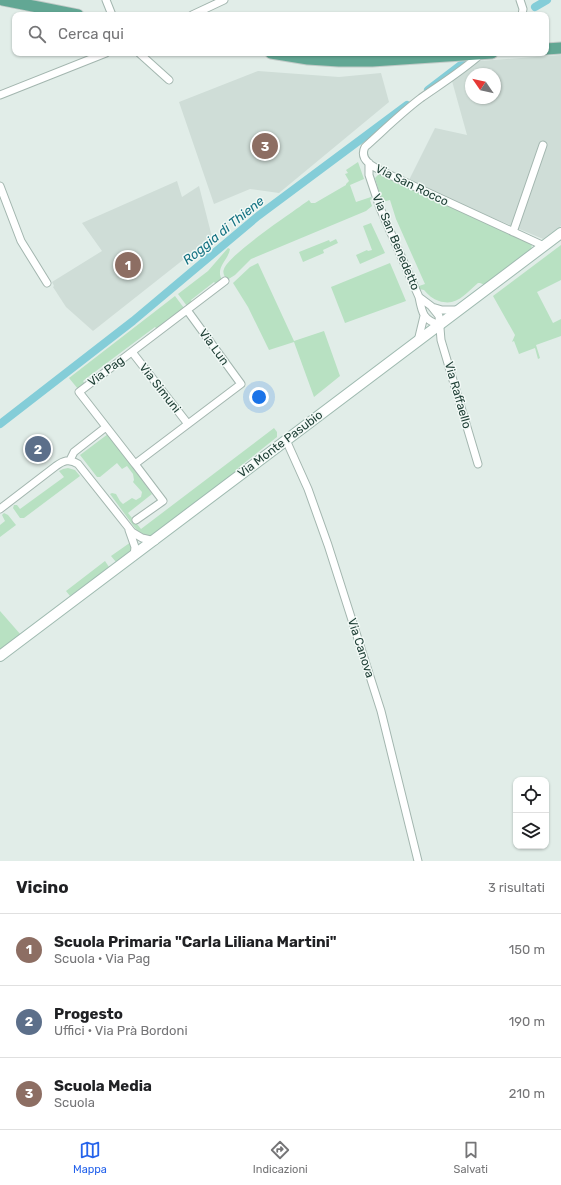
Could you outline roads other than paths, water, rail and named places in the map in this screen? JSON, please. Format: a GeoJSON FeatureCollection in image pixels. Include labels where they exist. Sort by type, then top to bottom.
{"type":"FeatureCollection","features":[{"type":"Feature","properties":{"kind":"main road"},"geometry":{"type":"LineString","coordinates":[[3,0],[63,12]]}},
{"type":"Feature","properties":{"kind":"main road"},"geometry":{"type":"LineString","coordinates":[[549,49],[561,48]]}},
{"type":"Feature","properties":{"kind":"main road"},"geometry":{"type":"LineString","coordinates":[[290,56],[339,61],[372,61],[454,56]]}},
{"type":"Feature","properties":{"kind":"main road","name":"Via Monte Pasubio"},"geometry":{"type":"LineString","coordinates":[[0,656],[440,326],[561,233]]}},
{"type":"Feature","properties":{"kind":"street"},"geometry":{"type":"LineString","coordinates":[[106,0],[111,12]]}},
{"type":"Feature","properties":{"kind":"street"},"geometry":{"type":"LineString","coordinates":[[198,12],[224,0]]}},
{"type":"Feature","properties":{"kind":"street"},"geometry":{"type":"LineString","coordinates":[[520,0],[522,12]]}},
{"type":"Feature","properties":{"kind":"street"},"geometry":{"type":"LineString","coordinates":[[0,95],[98,56]]}},
{"type":"Feature","properties":{"kind":"street"},"geometry":{"type":"LineString","coordinates":[[142,56],[168,80]]}},
{"type":"Feature","properties":{"kind":"street","name":"Via San Rocco"},"geometry":{"type":"LineString","coordinates":[[484,56],[421,99],[365,147],[363,155],[365,160],[369,163],[392,176],[544,246]]}},
{"type":"Feature","properties":{"kind":"street"},"geometry":{"type":"LineString","coordinates":[[513,232],[543,145]]}},
{"type":"Feature","properties":{"kind":"street","name":"Via San Benedetto"},"geometry":{"type":"LineString","coordinates":[[369,163],[369,175],[380,208],[419,297],[424,316]]}},
{"type":"Feature","properties":{"kind":"street"},"geometry":{"type":"LineString","coordinates":[[0,186],[21,241],[47,283]]}},
{"type":"Feature","properties":{"kind":"street","name":"Via Pag"},"geometry":{"type":"LineString","coordinates":[[136,520],[163,501],[79,392],[225,281]]}},
{"type":"Feature","properties":{"kind":"street","name":"Via San Benedetto"},"geometry":{"type":"LineString","coordinates":[[419,297],[432,306]]}},
{"type":"Feature","properties":{"kind":"street"},"geometry":{"type":"LineString","coordinates":[[432,306],[449,311],[459,310]]}},
{"type":"Feature","properties":{"kind":"street"},"geometry":{"type":"LineString","coordinates":[[432,306],[439,316],[440,326]]}},
{"type":"Feature","properties":{"kind":"street","name":"Via Lun"},"geometry":{"type":"LineString","coordinates":[[187,310],[241,384],[188,424]]}},
{"type":"Feature","properties":{"kind":"street"},"geometry":{"type":"LineString","coordinates":[[424,316],[428,320],[440,326]]}},
{"type":"Feature","properties":{"kind":"street"},"geometry":{"type":"LineString","coordinates":[[418,341],[424,316]]}},
{"type":"Feature","properties":{"kind":"street","name":"Via Raffaello"},"geometry":{"type":"LineString","coordinates":[[440,326],[442,340],[478,464]]}},
{"type":"Feature","properties":{"kind":"street","name":"Via Simuni"},"geometry":{"type":"LineString","coordinates":[[132,352],[188,424]]}},
{"type":"Feature","properties":{"kind":"street"},"geometry":{"type":"LineString","coordinates":[[135,464],[188,424]]}},
{"type":"Feature","properties":{"kind":"street"},"geometry":{"type":"LineString","coordinates":[[70,460],[74,452],[106,427]]}},
{"type":"Feature","properties":{"kind":"street","name":"Via Canova"},"geometry":{"type":"LineString","coordinates":[[286,440],[308,489],[323,531],[379,703],[418,861]]}},
{"type":"Feature","properties":{"kind":"street"},"geometry":{"type":"LineString","coordinates":[[0,509],[63,461],[70,460],[78,464],[128,528],[137,535],[155,540]]}},
{"type":"Feature","properties":{"kind":"street"},"geometry":{"type":"LineString","coordinates":[[128,528],[135,547],[134,556]]}},
{"type":"Feature","properties":{"kind":"waterway","name":"Roggia di Thiene"},"geometry":{"type":"LineString","coordinates":[[535,7],[547,0]]}},
{"type":"Feature","properties":{"kind":"waterway","name":"Roggia di Thiene"},"geometry":{"type":"LineString","coordinates":[[428,90],[466,61]]}},
{"type":"Feature","properties":{"kind":"waterway","name":"Roggia di Thiene"},"geometry":{"type":"LineString","coordinates":[[0,424],[133,321],[258,216],[407,105]]}},
{"type":"Feature","properties":{"kind":"place","name":"Scuola Media"},"geometry":{"type":"Point","coordinates":[265,146]}},
{"type":"Feature","properties":{"kind":"place","name":"Scuola Primaria \"Carla Liliana Martini\""},"geometry":{"type":"Point","coordinates":[128,265]}},
{"type":"Feature","properties":{"kind":"place","name":"Progesto"},"geometry":{"type":"Point","coordinates":[38,449]}}]}
